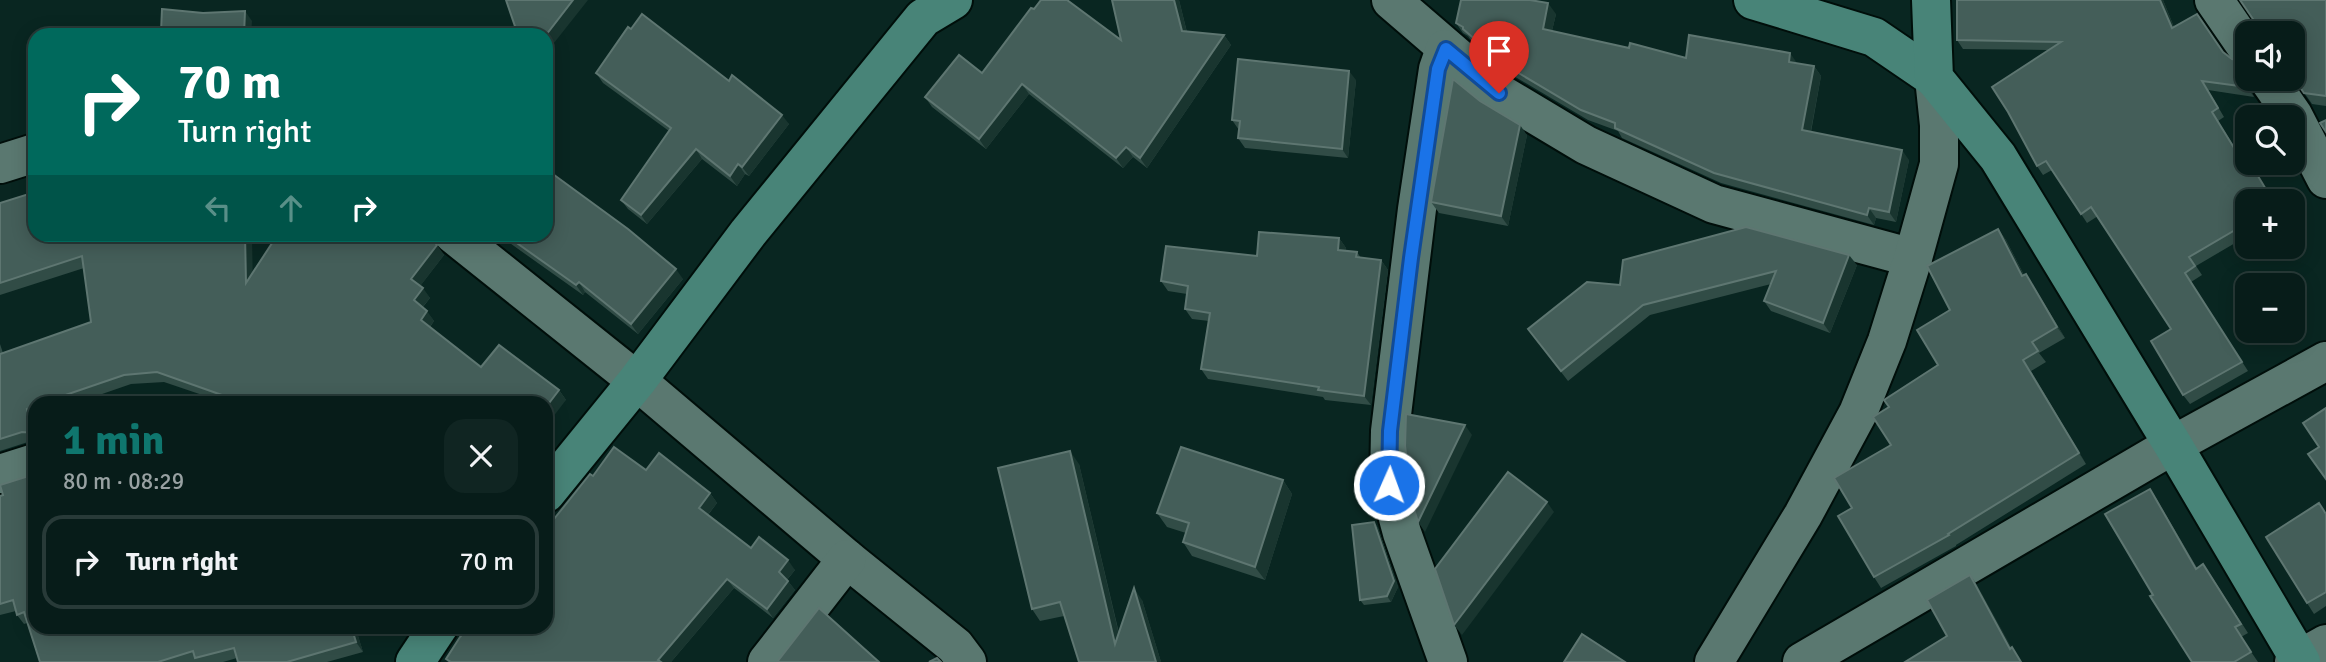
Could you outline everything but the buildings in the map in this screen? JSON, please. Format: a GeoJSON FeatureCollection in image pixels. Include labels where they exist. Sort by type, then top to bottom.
{"type":"FeatureCollection","features":[{"type":"Feature","properties":{"kind":"street"},"geometry":{"type":"LineString","coordinates":[[553,484],[637,382],[748,233],[923,18],[953,0]]}},
{"type":"Feature","properties":{"kind":"street"},"geometry":{"type":"LineString","coordinates":[[1391,0],[1499,93],[1586,145],[1714,204],[1913,258]]}},
{"type":"Feature","properties":{"kind":"street"},"geometry":{"type":"LineString","coordinates":[[1753,0],[1874,37],[1934,78],[1998,157],[2305,657]]}},
{"type":"Feature","properties":{"kind":"street"},"geometry":{"type":"LineString","coordinates":[[1714,662],[1803,515],[1858,413],[1887,341],[1939,164],[1931,0]]}},
{"type":"Feature","properties":{"kind":"street"},"geometry":{"type":"LineString","coordinates":[[2214,0],[2235,31]]}},
{"type":"Feature","properties":{"kind":"street"},"geometry":{"type":"LineString","coordinates":[[1446,49],[1438,69],[1417,209],[1390,431],[1389,485],[1402,533],[1448,662]]}},
{"type":"Feature","properties":{"kind":"street"},"geometry":{"type":"LineString","coordinates":[[2281,91],[2310,118],[2326,179]]}},
{"type":"Feature","properties":{"kind":"street"},"geometry":{"type":"LineString","coordinates":[[0,164],[28,155]]}},
{"type":"Feature","properties":{"kind":"street"},"geometry":{"type":"LineString","coordinates":[[463,242],[637,382],[955,646],[967,662]]}},
{"type":"Feature","properties":{"kind":"street"},"geometry":{"type":"LineString","coordinates":[[1802,662],[2173,445],[2326,361]]}},
{"type":"Feature","properties":{"kind":"street"},"geometry":{"type":"LineString","coordinates":[[0,474],[28,465]]}},
{"type":"Feature","properties":{"kind":"street"},"geometry":{"type":"LineString","coordinates":[[767,662],[847,559]]}},
{"type":"Feature","properties":{"kind":"street"},"geometry":{"type":"LineString","coordinates":[[415,662],[434,634]]}},
{"type":"Feature","properties":{"kind":"route"},"geometry":{"type":"LineString","coordinates":[[1389,485],[1390,431],[1417,209],[1438,69],[1446,49],[1499,93]]}}]}
